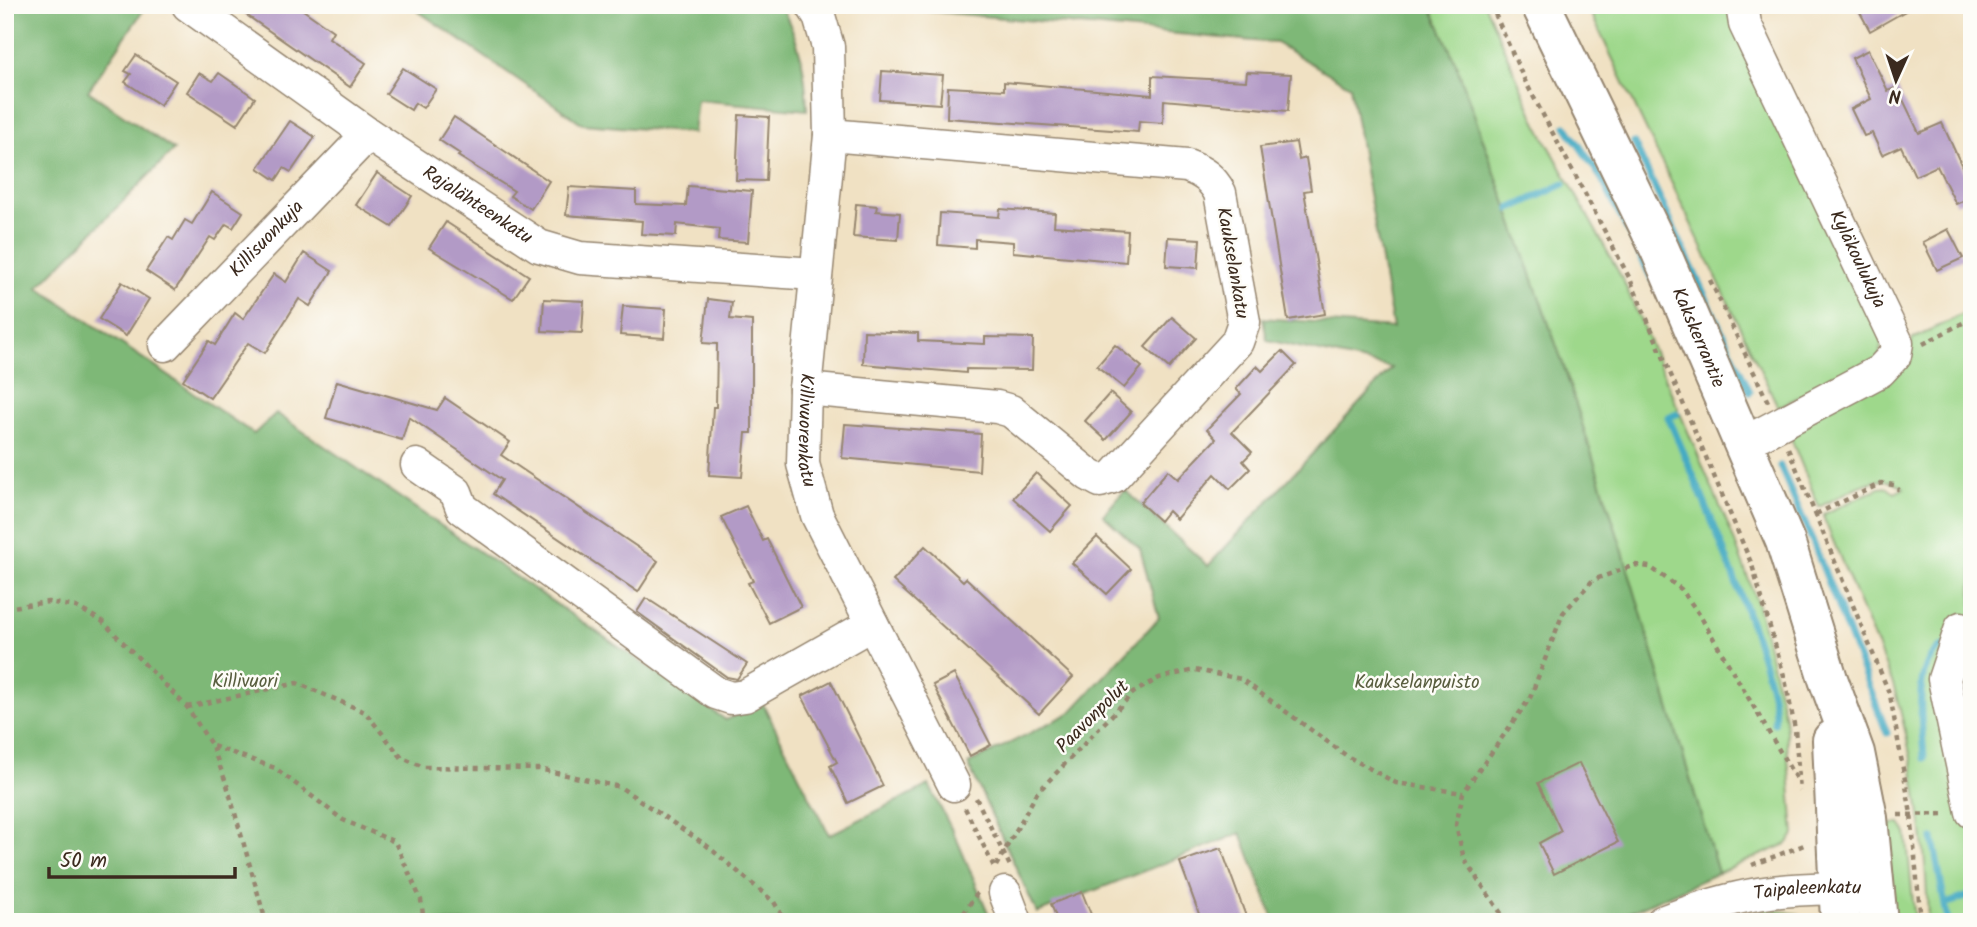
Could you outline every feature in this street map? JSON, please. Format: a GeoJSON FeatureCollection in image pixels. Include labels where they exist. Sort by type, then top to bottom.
{"type":"FeatureCollection","features":[{"type":"Feature","properties":{"kind":"main road","name":"Kakskerrantie"},"geometry":{"type":"LineString","coordinates":[[1541,5],[1660,250],[1785,541],[1828,679],[1847,901]]}},
{"type":"Feature","properties":{"kind":"street","name":"Rajalähteenkatu"},"geometry":{"type":"LineString","coordinates":[[188,5],[368,134],[522,237],[559,253],[580,258],[665,265],[815,274]]}},
{"type":"Feature","properties":{"kind":"street","name":"Killivuorenkatu"},"geometry":{"type":"LineString","coordinates":[[812,5],[819,16],[828,47],[830,135],[805,389],[803,464],[817,515],[872,624],[963,788]]}},
{"type":"Feature","properties":{"kind":"street","name":"Kyläkoulukuja"},"geometry":{"type":"LineString","coordinates":[[1742,5],[1745,24],[1894,331],[1895,355],[1889,363]]}},
{"type":"Feature","properties":{"kind":"street","name":"Killisuonkuja"},"geometry":{"type":"LineString","coordinates":[[165,345],[368,134]]}},
{"type":"Feature","properties":{"kind":"street","name":"Kaukselankatu"},"geometry":{"type":"LineString","coordinates":[[805,389],[997,407],[1012,411],[1089,475],[1100,481],[1113,477],[1237,342],[1244,322],[1220,193],[1214,181],[1202,172],[1187,166],[830,135]]}},
{"type":"Feature","properties":{"kind":"street"},"geometry":{"type":"LineString","coordinates":[[1744,443],[1880,371],[1889,363]]}},
{"type":"Feature","properties":{"kind":"street"},"geometry":{"type":"LineString","coordinates":[[417,466],[456,492],[462,508],[716,693],[731,698],[745,696],[872,624]]}},
{"type":"Feature","properties":{"kind":"street"},"geometry":{"type":"LineString","coordinates":[[1961,628],[1944,679],[1972,812]]}},
{"type":"Feature","properties":{"kind":"street","name":"Taipaleenkatu"},"geometry":{"type":"LineString","coordinates":[[1662,922],[1723,900],[1847,901]]}},
{"type":"Feature","properties":{"kind":"path"},"geometry":{"type":"LineString","coordinates":[[1492,5],[1523,77],[1630,279],[1752,565],[1785,679],[1795,729],[1801,799]]}},
{"type":"Feature","properties":{"kind":"path"},"geometry":{"type":"LineString","coordinates":[[1889,363],[1972,318]]}},
{"type":"Feature","properties":{"kind":"path"},"geometry":{"type":"LineString","coordinates":[[1816,514],[1882,482],[1894,485],[1899,491]]}},
{"type":"Feature","properties":{"kind":"path"},"geometry":{"type":"LineString","coordinates":[[1507,922],[1464,859],[1456,825],[1463,793],[1530,698],[1563,613],[1593,580],[1635,565],[1650,567],[1681,589],[1699,614],[1800,786]]}},
{"type":"Feature","properties":{"kind":"path"},"geometry":{"type":"LineString","coordinates":[[5,608],[48,602],[76,607],[93,616],[127,644],[187,707],[212,746],[227,785],[265,922]]}},
{"type":"Feature","properties":{"kind":"path","name":"Paavonpolut"},"geometry":{"type":"LineString","coordinates":[[958,922],[1000,888],[1004,852],[1037,793],[1133,693],[1159,678],[1195,670],[1241,679],[1348,756],[1396,783],[1463,793]]}},
{"type":"Feature","properties":{"kind":"path"},"geometry":{"type":"LineString","coordinates":[[187,707],[296,683],[365,712],[402,758],[424,767],[540,769],[620,788],[706,845],[774,902],[786,922]]}},
{"type":"Feature","properties":{"kind":"path"},"geometry":{"type":"LineString","coordinates":[[212,746],[275,768],[343,820],[395,842],[421,900],[424,922]]}},
{"type":"Feature","properties":{"kind":"path"},"geometry":{"type":"LineString","coordinates":[[963,788],[1004,852],[1000,888]]}},
{"type":"Feature","properties":{"kind":"path"},"geometry":{"type":"LineString","coordinates":[[963,788],[1000,888]]}},
{"type":"Feature","properties":{"kind":"path"},"geometry":{"type":"LineString","coordinates":[[1803,835],[1847,901]]}},
{"type":"Feature","properties":{"kind":"green space","name":"Killivuori"},"geometry":{"type":"Polygon","coordinates":[[[5,5],[147,5],[88,91],[174,150],[38,287],[254,434],[276,413],[726,720],[762,702],[829,835],[929,785],[958,842],[992,922],[5,922],[5,5]]]}},
{"type":"Feature","properties":{"kind":"green space"},"geometry":{"type":"Polygon","coordinates":[[[409,5],[780,5],[793,30],[801,56],[807,110],[697,100],[693,133],[583,124],[409,5]]]}},
{"type":"Feature","properties":{"kind":"green space","name":"Kaukselanpuisto"},"geometry":{"type":"Polygon","coordinates":[[[861,5],[1430,5],[1455,61],[1563,364],[1622,549],[1718,873],[1608,922],[1275,922],[1241,833],[1037,913],[968,764],[1070,713],[1159,618],[1140,549],[1103,515],[1125,490],[1208,566],[1392,368],[1267,340],[1263,318],[1393,328],[1350,86],[1276,43],[861,5]]]}},
{"type":"Feature","properties":{"kind":"green space"},"geometry":{"type":"Polygon","coordinates":[[[1430,5],[1485,5],[1537,124],[1623,280],[1731,532],[1758,605],[1785,718],[1794,835],[1787,844],[1718,873],[1622,549],[1563,364],[1455,61],[1430,5]]]}},
{"type":"Feature","properties":{"kind":"green space"},"geometry":{"type":"Polygon","coordinates":[[[1587,5],[1727,5],[1883,332],[1879,359],[1778,407],[1587,5]]]}},
{"type":"Feature","properties":{"kind":"green space"},"geometry":{"type":"Polygon","coordinates":[[[1972,309],[1972,922],[1928,922],[1918,801],[1901,713],[1893,684],[1824,519],[1824,514],[1879,488],[1888,487],[1895,493],[1904,488],[1895,482],[1873,481],[1819,507],[1792,441],[1791,427],[1904,360],[1913,339],[1972,309]]]}},
{"type":"Feature","properties":{"kind":"green space"},"geometry":{"type":"Polygon","coordinates":[[[1899,823],[1906,831],[1915,922],[1888,922],[1882,826],[1899,823]]]}},
{"type":"Feature","properties":{"kind":"green space"},"geometry":{"type":"Polygon","coordinates":[[[1768,909],[1797,914],[1813,922],[1707,922],[1768,909]]]}},
{"type":"Feature","properties":{"kind":"building"},"geometry":{"type":"Polygon","coordinates":[[[232,5],[296,5],[333,31],[329,38],[366,63],[350,87],[232,5]]]}},
{"type":"Feature","properties":{"kind":"building"},"geometry":{"type":"Polygon","coordinates":[[[1856,5],[1916,5],[1870,31],[1856,5]]]}},
{"type":"Feature","properties":{"kind":"building"},"geometry":{"type":"Polygon","coordinates":[[[1868,50],[1888,91],[1897,87],[1919,133],[1942,123],[1972,188],[1972,197],[1956,204],[1937,166],[1915,176],[1901,146],[1882,155],[1872,133],[1864,136],[1851,109],[1871,99],[1852,58],[1868,50]]]}},
{"type":"Feature","properties":{"kind":"building"},"geometry":{"type":"Polygon","coordinates":[[[136,55],[176,81],[160,105],[125,82],[131,74],[125,71],[136,55]]]}},
{"type":"Feature","properties":{"kind":"building"},"geometry":{"type":"Polygon","coordinates":[[[403,68],[436,89],[423,108],[415,103],[411,110],[386,94],[403,68]]]}},
{"type":"Feature","properties":{"kind":"building"},"geometry":{"type":"Polygon","coordinates":[[[882,71],[943,75],[940,104],[880,100],[882,71]]]}},
{"type":"Feature","properties":{"kind":"building"},"geometry":{"type":"Polygon","coordinates":[[[1247,72],[1291,74],[1288,111],[1164,100],[1163,123],[1139,121],[1138,132],[947,118],[948,87],[1004,90],[1004,82],[1152,95],[1152,76],[1246,81],[1247,72]]]}},
{"type":"Feature","properties":{"kind":"building"},"geometry":{"type":"Polygon","coordinates":[[[199,73],[213,81],[219,73],[255,98],[237,125],[187,92],[199,73]]]}},
{"type":"Feature","properties":{"kind":"building"},"geometry":{"type":"Polygon","coordinates":[[[739,115],[769,117],[766,181],[736,180],[739,115]]]}},
{"type":"Feature","properties":{"kind":"building"},"geometry":{"type":"Polygon","coordinates":[[[454,117],[549,181],[531,209],[510,196],[514,191],[458,156],[460,154],[439,140],[454,117]]]}},
{"type":"Feature","properties":{"kind":"building"},"geometry":{"type":"Polygon","coordinates":[[[290,121],[315,137],[291,172],[284,168],[276,180],[258,168],[290,121]]]}},
{"type":"Feature","properties":{"kind":"building"},"geometry":{"type":"Polygon","coordinates":[[[1296,142],[1299,160],[1306,158],[1311,190],[1304,191],[1325,314],[1288,320],[1260,147],[1296,142]]]}},
{"type":"Feature","properties":{"kind":"building"},"geometry":{"type":"Polygon","coordinates":[[[377,173],[412,196],[392,227],[356,205],[377,173]]]}},
{"type":"Feature","properties":{"kind":"building"},"geometry":{"type":"Polygon","coordinates":[[[688,186],[752,191],[748,242],[718,240],[719,229],[677,224],[676,236],[641,234],[642,221],[566,215],[569,187],[636,191],[636,204],[686,206],[688,186]]]}},
{"type":"Feature","properties":{"kind":"building"},"geometry":{"type":"Polygon","coordinates":[[[212,192],[243,212],[233,228],[226,224],[215,240],[210,237],[175,290],[146,271],[168,237],[173,240],[185,220],[192,224],[212,192]]]}},
{"type":"Feature","properties":{"kind":"building"},"geometry":{"type":"Polygon","coordinates":[[[856,204],[877,206],[876,211],[900,213],[898,240],[853,237],[856,204]]]}},
{"type":"Feature","properties":{"kind":"building"},"geometry":{"type":"Polygon","coordinates":[[[1000,209],[1055,213],[1054,226],[1128,231],[1126,262],[1013,252],[1013,242],[975,239],[975,248],[938,245],[940,213],[999,217],[1000,209]]]}},
{"type":"Feature","properties":{"kind":"building"},"geometry":{"type":"Polygon","coordinates":[[[446,222],[529,276],[513,299],[429,248],[446,222]]]}},
{"type":"Feature","properties":{"kind":"building"},"geometry":{"type":"Polygon","coordinates":[[[1948,229],[1963,258],[1937,270],[1923,242],[1948,229]]]}},
{"type":"Feature","properties":{"kind":"building"},"geometry":{"type":"Polygon","coordinates":[[[1168,237],[1200,239],[1198,268],[1166,266],[1168,237]]]}},
{"type":"Feature","properties":{"kind":"building"},"geometry":{"type":"Polygon","coordinates":[[[304,253],[332,271],[310,306],[299,299],[265,353],[248,343],[210,398],[183,380],[209,341],[215,345],[235,313],[243,319],[274,274],[286,282],[304,253]]]}},
{"type":"Feature","properties":{"kind":"building"},"geometry":{"type":"Polygon","coordinates":[[[122,282],[149,299],[126,336],[99,319],[122,282]]]}},
{"type":"Feature","properties":{"kind":"building"},"geometry":{"type":"Polygon","coordinates":[[[544,299],[584,301],[582,333],[542,331],[544,299]]]}},
{"type":"Feature","properties":{"kind":"building"},"geometry":{"type":"Polygon","coordinates":[[[708,299],[732,302],[730,319],[752,321],[752,433],[746,433],[742,477],[709,475],[713,407],[716,407],[717,344],[703,343],[708,299]]]}},
{"type":"Feature","properties":{"kind":"building"},"geometry":{"type":"Polygon","coordinates":[[[623,306],[666,309],[664,338],[620,335],[623,306]]]}},
{"type":"Feature","properties":{"kind":"building"},"geometry":{"type":"Polygon","coordinates":[[[1172,317],[1196,338],[1169,368],[1145,347],[1172,317]]]}},
{"type":"Feature","properties":{"kind":"building"},"geometry":{"type":"Polygon","coordinates":[[[864,331],[918,333],[918,341],[985,344],[985,337],[1033,338],[1032,370],[966,369],[966,373],[863,364],[864,331]]]}},
{"type":"Feature","properties":{"kind":"building"},"geometry":{"type":"Polygon","coordinates":[[[1115,345],[1142,367],[1124,388],[1097,366],[1115,345]]]}},
{"type":"Feature","properties":{"kind":"building"},"geometry":{"type":"Polygon","coordinates":[[[1282,351],[1296,365],[1232,432],[1252,452],[1243,461],[1250,469],[1230,489],[1215,474],[1176,519],[1168,511],[1160,521],[1140,503],[1168,470],[1178,479],[1216,439],[1207,429],[1241,394],[1236,389],[1257,366],[1262,371],[1282,351]]]}},
{"type":"Feature","properties":{"kind":"building"},"geometry":{"type":"Polygon","coordinates":[[[337,381],[437,410],[445,398],[510,442],[501,455],[658,561],[638,592],[493,494],[502,480],[409,417],[402,440],[326,418],[337,381]]]}},
{"type":"Feature","properties":{"kind":"building"},"geometry":{"type":"Polygon","coordinates":[[[1110,393],[1131,412],[1106,440],[1085,421],[1110,393]]]}},
{"type":"Feature","properties":{"kind":"building"},"geometry":{"type":"Polygon","coordinates":[[[845,424],[981,434],[979,471],[842,458],[845,424]]]}},
{"type":"Feature","properties":{"kind":"building"},"geometry":{"type":"Polygon","coordinates":[[[1036,473],[1072,506],[1050,531],[1013,498],[1036,473]]]}},
{"type":"Feature","properties":{"kind":"building"},"geometry":{"type":"Polygon","coordinates":[[[746,506],[763,541],[767,539],[801,607],[769,623],[748,583],[753,581],[721,517],[746,506]]]}},
{"type":"Feature","properties":{"kind":"building"},"geometry":{"type":"Polygon","coordinates":[[[1097,537],[1131,569],[1107,594],[1072,563],[1097,537]]]}},
{"type":"Feature","properties":{"kind":"building"},"geometry":{"type":"Polygon","coordinates":[[[925,546],[963,581],[966,578],[1073,677],[1039,714],[893,581],[925,546]]]}},
{"type":"Feature","properties":{"kind":"building"},"geometry":{"type":"Polygon","coordinates":[[[646,598],[747,664],[737,679],[727,677],[637,612],[646,598]]]}},
{"type":"Feature","properties":{"kind":"building"},"geometry":{"type":"Polygon","coordinates":[[[954,674],[991,745],[970,756],[933,685],[954,674]]]}},
{"type":"Feature","properties":{"kind":"building"},"geometry":{"type":"Polygon","coordinates":[[[831,681],[883,786],[848,803],[830,766],[837,762],[802,696],[831,681]]]}},
{"type":"Feature","properties":{"kind":"building"},"geometry":{"type":"Polygon","coordinates":[[[1579,763],[1618,842],[1554,874],[1539,843],[1561,831],[1538,783],[1579,763]]]}},
{"type":"Feature","properties":{"kind":"building"},"geometry":{"type":"Polygon","coordinates":[[[1221,848],[1248,922],[1202,922],[1180,862],[1221,848]]]}},
{"type":"Feature","properties":{"kind":"building"},"geometry":{"type":"Polygon","coordinates":[[[1082,892],[1094,922],[1058,922],[1051,904],[1082,892]]]}},
{"type":"Feature","properties":{"kind":"waterway"},"geometry":{"type":"LineString","coordinates":[[1566,126],[1602,179],[1653,281]]}},
{"type":"Feature","properties":{"kind":"waterway"},"geometry":{"type":"LineString","coordinates":[[1634,143],[1750,392]]}},
{"type":"Feature","properties":{"kind":"waterway"},"geometry":{"type":"LineString","coordinates":[[1510,209],[1564,184]]}},
{"type":"Feature","properties":{"kind":"waterway"},"geometry":{"type":"LineString","coordinates":[[1677,414],[1668,417],[1751,623],[1765,667],[1773,702],[1774,723]]}},
{"type":"Feature","properties":{"kind":"waterway"},"geometry":{"type":"LineString","coordinates":[[1780,466],[1813,542],[1887,733]]}},
{"type":"Feature","properties":{"kind":"waterway"},"geometry":{"type":"LineString","coordinates":[[1924,758],[1922,681],[1933,655],[1943,646]]}},
{"type":"Feature","properties":{"kind":"waterway"},"geometry":{"type":"LineString","coordinates":[[1933,839],[1948,922]]}},
{"type":"Feature","properties":{"kind":"waterway"},"geometry":{"type":"LineString","coordinates":[[1945,904],[1972,895]]}}]}
